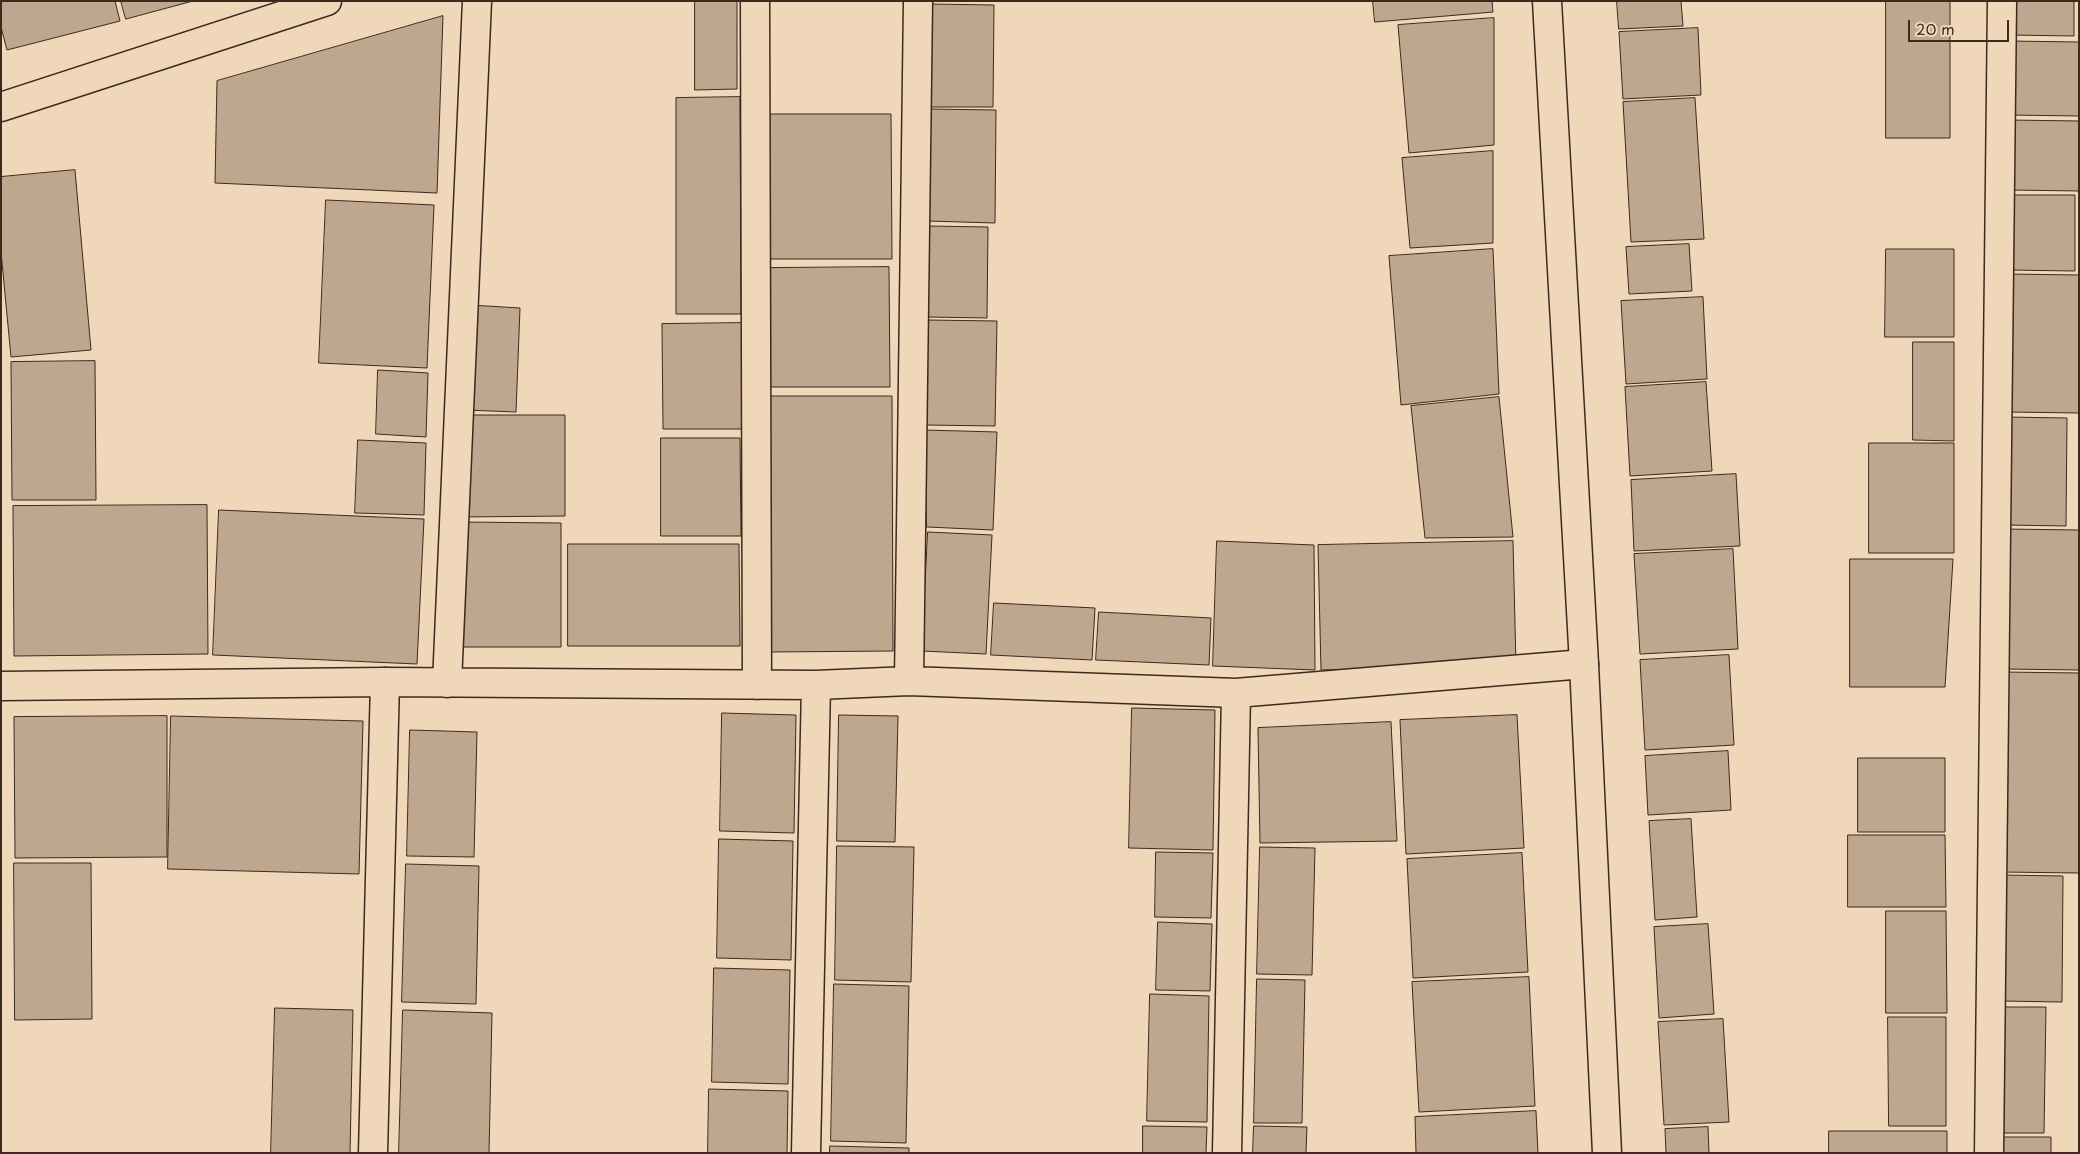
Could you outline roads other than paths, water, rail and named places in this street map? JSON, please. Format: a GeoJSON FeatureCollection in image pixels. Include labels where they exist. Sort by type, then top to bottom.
{"type":"FeatureCollection","features":[{"type":"Feature","properties":{"kind":"street"},"geometry":{"type":"LineString","coordinates":[[1,107],[327,1]]}},
{"type":"Feature","properties":{"kind":"street"},"geometry":{"type":"LineString","coordinates":[[447,683],[477,1]]}},
{"type":"Feature","properties":{"kind":"street"},"geometry":{"type":"LineString","coordinates":[[755,1],[757,685]]}},
{"type":"Feature","properties":{"kind":"street"},"geometry":{"type":"LineString","coordinates":[[909,681],[918,1]]}},
{"type":"Feature","properties":{"kind":"street"},"geometry":{"type":"LineString","coordinates":[[1547,1],[1584,664],[1607,1153]]}},
{"type":"Feature","properties":{"kind":"street"},"geometry":{"type":"LineString","coordinates":[[1989,1153],[2002,1]]}},
{"type":"Feature","properties":{"kind":"street"},"geometry":{"type":"LineString","coordinates":[[1,686],[385,682],[816,685],[909,681],[1236,693],[1584,664]]}},
{"type":"Feature","properties":{"kind":"street"},"geometry":{"type":"LineString","coordinates":[[373,1153],[385,682]]}},
{"type":"Feature","properties":{"kind":"street"},"geometry":{"type":"LineString","coordinates":[[806,1153],[816,685]]}},
{"type":"Feature","properties":{"kind":"street"},"geometry":{"type":"LineString","coordinates":[[1227,1153],[1236,693]]}}]}
